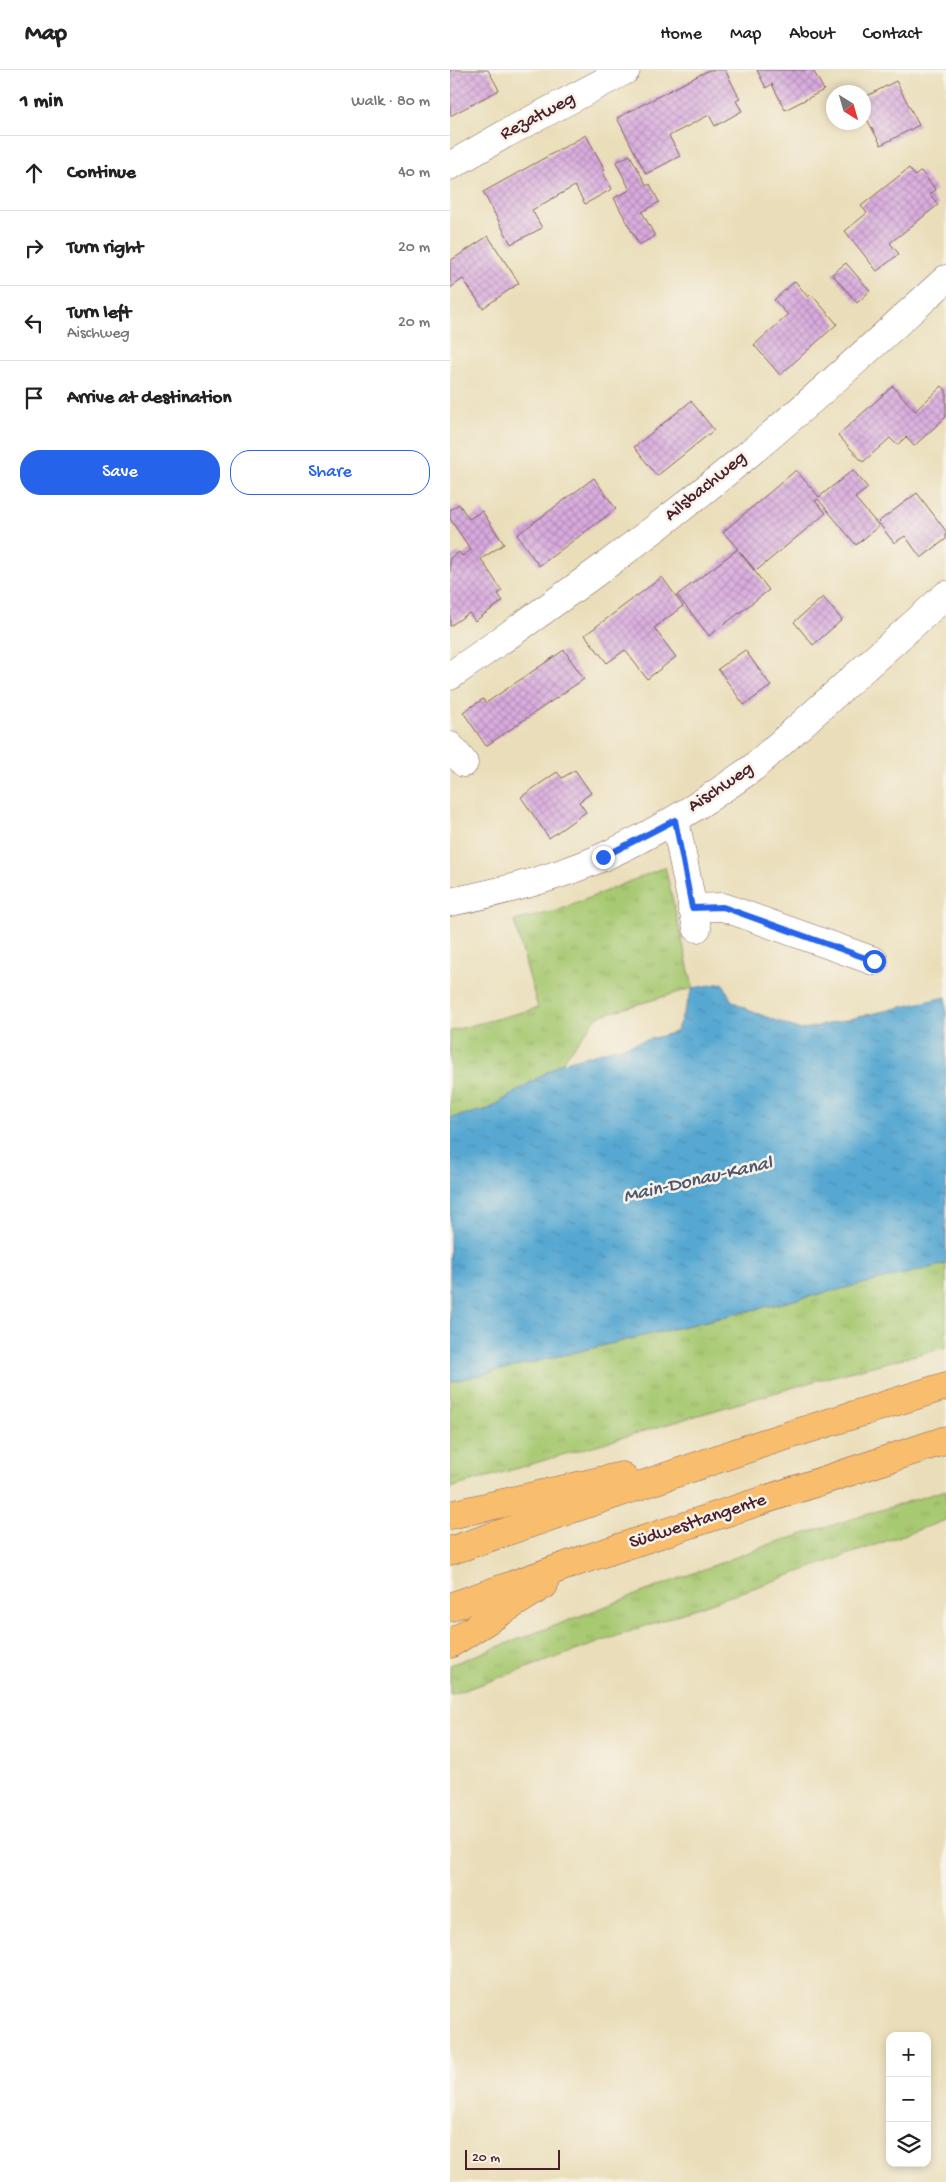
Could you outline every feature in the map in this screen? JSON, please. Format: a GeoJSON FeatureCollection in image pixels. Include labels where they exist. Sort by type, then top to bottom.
{"type":"FeatureCollection","features":[{"type":"Feature","properties":{"kind":"highway"},"geometry":{"type":"LineString","coordinates":[[450,1551],[764,1443],[946,1386]]}},
{"type":"Feature","properties":{"kind":"highway","name":"Südwesttangente"},"geometry":{"type":"LineString","coordinates":[[450,1606],[585,1559],[946,1440]]}},
{"type":"Feature","properties":{"kind":"highway"},"geometry":{"type":"LineString","coordinates":[[450,1515],[764,1443]]}},
{"type":"Feature","properties":{"kind":"highway"},"geometry":{"type":"LineString","coordinates":[[450,1644],[585,1559]]}},
{"type":"Feature","properties":{"kind":"street","name":"Rezatweg"},"geometry":{"type":"LineString","coordinates":[[450,166],[505,134],[626,70]]}},
{"type":"Feature","properties":{"kind":"street","name":"Ailsbachweg"},"geometry":{"type":"LineString","coordinates":[[450,676],[573,590],[737,463],[831,383],[946,279]]}},
{"type":"Feature","properties":{"kind":"street","name":"Aischweg"},"geometry":{"type":"LineString","coordinates":[[450,902],[543,878],[603,857],[675,820],[754,767],[946,596]]}},
{"type":"Feature","properties":{"kind":"street"},"geometry":{"type":"LineString","coordinates":[[675,820],[695,918],[723,907],[874,961]]}},
{"type":"Feature","properties":{"kind":"green space"},"geometry":{"type":"Polygon","coordinates":[[[665,867],[693,988],[598,1016],[561,1063],[489,1109],[450,1118],[450,1031],[538,1008],[514,921],[557,911],[665,867]]]}},
{"type":"Feature","properties":{"kind":"green space"},"geometry":{"type":"Polygon","coordinates":[[[946,1264],[946,1347],[818,1380],[450,1488],[450,1382],[946,1264]]]}},
{"type":"Feature","properties":{"kind":"green space"},"geometry":{"type":"Polygon","coordinates":[[[946,1490],[946,1520],[450,1695],[450,1665],[768,1545],[946,1490]]]}},
{"type":"Feature","properties":{"kind":"water","name":"Main-Donau-Kanal"},"geometry":{"type":"Polygon","coordinates":[[[723,983],[731,1000],[748,1010],[801,1030],[946,997],[946,1264],[450,1382],[450,1118],[489,1109],[561,1063],[676,1032],[693,988],[723,983]]]}},
{"type":"Feature","properties":{"kind":"building"},"geometry":{"type":"Polygon","coordinates":[[[450,70],[488,70],[499,90],[450,116],[450,70]]]}},
{"type":"Feature","properties":{"kind":"building"},"geometry":{"type":"Polygon","coordinates":[[[709,70],[725,70],[740,99],[736,101],[742,111],[715,126],[709,115],[669,136],[680,156],[646,174],[617,118],[709,70]]]}},
{"type":"Feature","properties":{"kind":"building"},"geometry":{"type":"Polygon","coordinates":[[[757,70],[813,70],[824,90],[785,110],[772,84],[766,88],[757,70]]]}},
{"type":"Feature","properties":{"kind":"building"},"geometry":{"type":"Polygon","coordinates":[[[896,81],[919,125],[881,145],[871,127],[871,94],[896,81]]]}},
{"type":"Feature","properties":{"kind":"building"},"geometry":{"type":"Polygon","coordinates":[[[586,135],[605,170],[602,171],[612,189],[585,204],[575,186],[532,210],[542,228],[511,244],[483,192],[586,135]]]}},
{"type":"Feature","properties":{"kind":"building"},"geometry":{"type":"Polygon","coordinates":[[[630,155],[647,186],[650,184],[659,202],[642,212],[655,236],[639,245],[614,198],[630,190],[616,162],[630,155]]]}},
{"type":"Feature","properties":{"kind":"building"},"geometry":{"type":"Polygon","coordinates":[[[909,168],[915,176],[921,171],[936,190],[930,194],[938,205],[890,243],[899,254],[877,271],[845,231],[867,213],[861,206],[909,168]]]}},
{"type":"Feature","properties":{"kind":"building"},"geometry":{"type":"Polygon","coordinates":[[[488,236],[519,283],[483,308],[463,279],[450,288],[450,261],[488,236]]]}},
{"type":"Feature","properties":{"kind":"building"},"geometry":{"type":"Polygon","coordinates":[[[846,263],[870,291],[857,303],[832,274],[846,263]]]}},
{"type":"Feature","properties":{"kind":"building"},"geometry":{"type":"Polygon","coordinates":[[[795,281],[808,297],[811,294],[837,324],[780,375],[754,345],[788,315],[774,300],[795,281]]]}},
{"type":"Feature","properties":{"kind":"building"},"geometry":{"type":"Polygon","coordinates":[[[893,386],[915,411],[942,386],[946,390],[946,417],[914,446],[906,437],[897,445],[890,438],[863,462],[838,435],[893,386]]]}},
{"type":"Feature","properties":{"kind":"building"},"geometry":{"type":"Polygon","coordinates":[[[691,401],[714,430],[657,476],[634,447],[691,401]]]}},
{"type":"Feature","properties":{"kind":"building"},"geometry":{"type":"Polygon","coordinates":[[[796,470],[819,497],[853,470],[868,488],[855,498],[879,526],[856,545],[818,499],[815,501],[826,513],[756,571],[739,551],[769,590],[709,636],[677,595],[738,549],[723,532],[796,470]]]}},
{"type":"Feature","properties":{"kind":"building"},"geometry":{"type":"Polygon","coordinates":[[[594,478],[616,509],[539,566],[517,535],[594,478]]]}},
{"type":"Feature","properties":{"kind":"building"},"geometry":{"type":"Polygon","coordinates":[[[917,493],[946,531],[946,539],[921,558],[905,536],[894,543],[878,522],[917,493]]]}},
{"type":"Feature","properties":{"kind":"building"},"geometry":{"type":"Polygon","coordinates":[[[459,504],[469,519],[482,511],[504,544],[481,559],[502,591],[498,594],[503,601],[475,621],[469,613],[450,626],[450,558],[459,552],[462,556],[471,550],[450,519],[450,510],[459,504]]]}},
{"type":"Feature","properties":{"kind":"building"},"geometry":{"type":"Polygon","coordinates":[[[662,577],[683,606],[654,628],[676,657],[647,679],[625,650],[607,663],[585,635],[662,577]]]}},
{"type":"Feature","properties":{"kind":"building"},"geometry":{"type":"Polygon","coordinates":[[[823,597],[842,620],[813,645],[794,622],[823,597]]]}},
{"type":"Feature","properties":{"kind":"building"},"geometry":{"type":"Polygon","coordinates":[[[564,650],[584,679],[486,746],[463,712],[483,699],[486,703],[564,650]]]}},
{"type":"Feature","properties":{"kind":"building"},"geometry":{"type":"Polygon","coordinates":[[[745,650],[771,686],[744,705],[718,669],[745,650]]]}},
{"type":"Feature","properties":{"kind":"building"},"geometry":{"type":"Polygon","coordinates":[[[575,770],[591,793],[579,802],[586,812],[549,838],[521,797],[557,772],[562,778],[575,770]]]}},
{"type":"Feature","properties":{"kind":"route"},"geometry":{"type":"LineString","coordinates":[[603,857],[675,820],[692,908],[723,907],[874,961]]}}]}
